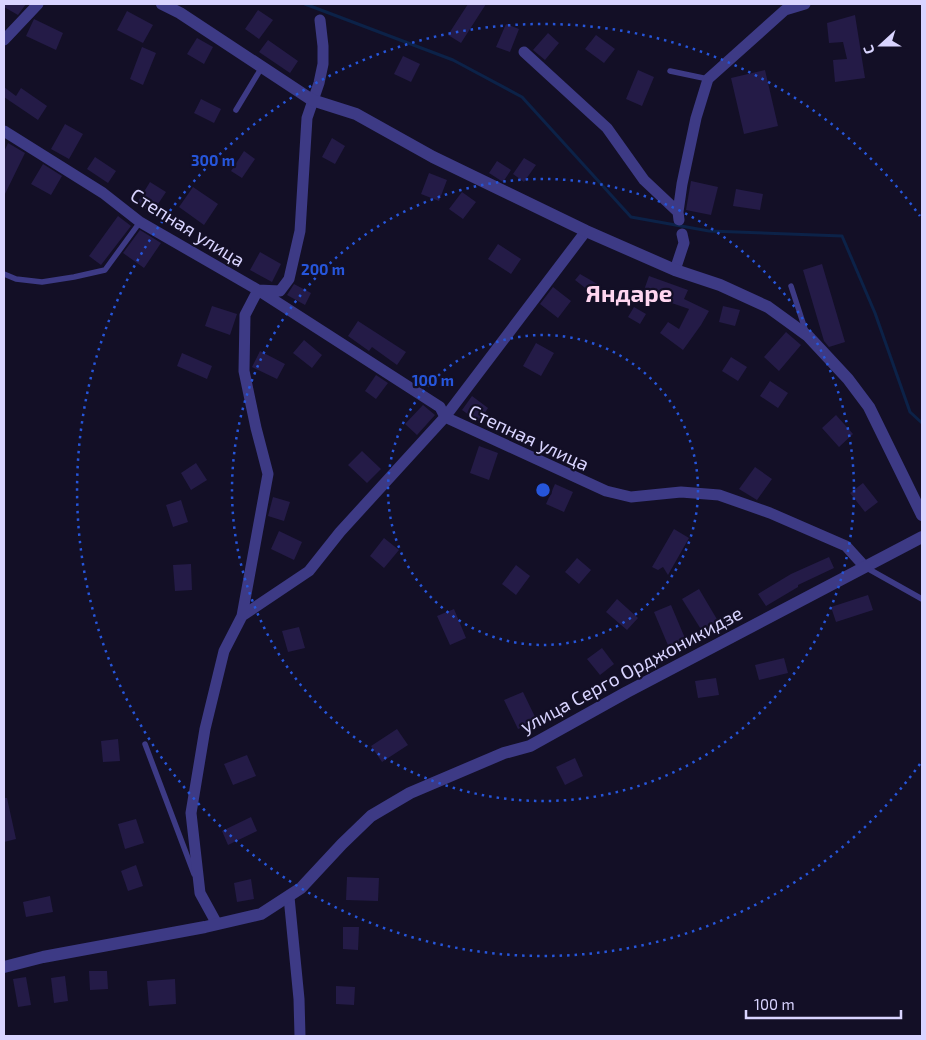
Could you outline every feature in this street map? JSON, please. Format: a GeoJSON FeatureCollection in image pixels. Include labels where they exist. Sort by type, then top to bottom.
{"type":"FeatureCollection","features":[{"type":"Feature","properties":{"kind":"street"},"geometry":{"type":"LineString","coordinates":[[4,40],[38,4]]}},
{"type":"Feature","properties":{"kind":"street"},"geometry":{"type":"LineString","coordinates":[[162,4],[176,8],[312,100],[356,114],[433,157],[586,231],[675,270],[720,285],[768,307],[808,336],[848,379],[869,407],[922,516]]}},
{"type":"Feature","properties":{"kind":"street"},"geometry":{"type":"LineString","coordinates":[[524,52],[607,128],[644,180],[679,216],[682,184],[694,128],[708,78],[785,10],[805,4]]}},
{"type":"Feature","properties":{"kind":"street"},"geometry":{"type":"LineString","coordinates":[[217,924],[200,893],[191,813],[206,729],[224,651],[242,616],[268,474],[244,371],[245,315],[258,290],[280,291],[289,279],[300,231],[307,118],[319,83],[322,64],[323,46],[320,20]]}},
{"type":"Feature","properties":{"kind":"street","name":"Степная улица"},"geometry":{"type":"LineString","coordinates":[[4,131],[103,193],[140,222],[258,290],[440,407],[444,417],[606,491],[631,497],[681,492],[719,495],[770,513],[846,546],[865,567]]}},
{"type":"Feature","properties":{"kind":"street"},"geometry":{"type":"LineString","coordinates":[[242,616],[308,571],[340,532],[444,417],[586,231]]}},
{"type":"Feature","properties":{"kind":"street"},"geometry":{"type":"LineString","coordinates":[[675,270],[684,244],[682,234]]}},
{"type":"Feature","properties":{"kind":"street","name":"улица Серго Орджоникидзе"},"geometry":{"type":"LineString","coordinates":[[4,967],[44,957],[261,914],[301,888],[371,816],[410,793],[504,753],[530,746],[627,692],[922,537]]}},
{"type":"Feature","properties":{"kind":"street"},"geometry":{"type":"LineString","coordinates":[[289,897],[299,1000],[300,1036]]}},
{"type":"Feature","properties":{"kind":"lane"},"geometry":{"type":"LineString","coordinates":[[236,110],[262,67]]}},
{"type":"Feature","properties":{"kind":"lane"},"geometry":{"type":"LineString","coordinates":[[670,71],[708,78]]}},
{"type":"Feature","properties":{"kind":"lane"},"geometry":{"type":"LineString","coordinates":[[4,274],[16,280],[42,282],[105,270],[140,222]]}},
{"type":"Feature","properties":{"kind":"lane"},"geometry":{"type":"LineString","coordinates":[[791,286],[808,336]]}},
{"type":"Feature","properties":{"kind":"lane"},"geometry":{"type":"LineString","coordinates":[[865,567],[922,599]]}},
{"type":"Feature","properties":{"kind":"lane"},"geometry":{"type":"LineString","coordinates":[[145,744],[200,893]]}},
{"type":"Feature","properties":{"kind":"building"},"geometry":{"type":"Polygon","coordinates":[[[4,4],[26,4],[18,15],[4,7],[4,4]]]}},
{"type":"Feature","properties":{"kind":"building"},"geometry":{"type":"Polygon","coordinates":[[[468,4],[486,4],[461,43],[448,35],[468,4]]]}},
{"type":"Feature","properties":{"kind":"building"},"geometry":{"type":"Polygon","coordinates":[[[258,10],[273,20],[259,39],[245,29],[258,10]]]}},
{"type":"Feature","properties":{"kind":"building"},"geometry":{"type":"Polygon","coordinates":[[[127,11],[153,25],[143,43],[117,30],[127,11]]]}},
{"type":"Feature","properties":{"kind":"building"},"geometry":{"type":"Polygon","coordinates":[[[855,15],[865,78],[835,82],[833,60],[847,59],[843,42],[829,43],[827,23],[855,15]]]}},
{"type":"Feature","properties":{"kind":"building"},"geometry":{"type":"Polygon","coordinates":[[[34,19],[63,33],[56,50],[26,36],[34,19]]]}},
{"type":"Feature","properties":{"kind":"building"},"geometry":{"type":"Polygon","coordinates":[[[506,24],[519,29],[510,52],[496,47],[506,24]]]}},
{"type":"Feature","properties":{"kind":"building"},"geometry":{"type":"Polygon","coordinates":[[[548,33],[559,43],[545,60],[533,50],[548,33]]]}},
{"type":"Feature","properties":{"kind":"building"},"geometry":{"type":"Polygon","coordinates":[[[596,35],[615,49],[604,63],[585,49],[596,35]]]}},
{"type":"Feature","properties":{"kind":"building"},"geometry":{"type":"Polygon","coordinates":[[[197,38],[213,47],[204,64],[187,54],[197,38]]]}},
{"type":"Feature","properties":{"kind":"building"},"geometry":{"type":"Polygon","coordinates":[[[268,40],[298,61],[290,73],[259,52],[268,40]]]}},
{"type":"Feature","properties":{"kind":"building"},"geometry":{"type":"Polygon","coordinates":[[[142,47],[156,53],[143,85],[130,79],[142,47]]]}},
{"type":"Feature","properties":{"kind":"building"},"geometry":{"type":"Polygon","coordinates":[[[403,56],[420,64],[411,82],[394,74],[403,56]]]}},
{"type":"Feature","properties":{"kind":"building"},"geometry":{"type":"Polygon","coordinates":[[[638,70],[654,77],[642,106],[626,99],[638,70]]]}},
{"type":"Feature","properties":{"kind":"building"},"geometry":{"type":"Polygon","coordinates":[[[765,70],[778,126],[744,134],[731,78],[765,70]]]}},
{"type":"Feature","properties":{"kind":"building"},"geometry":{"type":"Polygon","coordinates":[[[4,87],[16,96],[21,88],[47,106],[38,120],[4,97],[4,87]]]}},
{"type":"Feature","properties":{"kind":"building"},"geometry":{"type":"Polygon","coordinates":[[[201,99],[221,109],[214,123],[194,113],[201,99]]]}},
{"type":"Feature","properties":{"kind":"building"},"geometry":{"type":"Polygon","coordinates":[[[65,124],[83,134],[69,159],[51,149],[65,124]]]}},
{"type":"Feature","properties":{"kind":"building"},"geometry":{"type":"Polygon","coordinates":[[[332,138],[345,146],[335,164],[322,157],[332,138]]]}},
{"type":"Feature","properties":{"kind":"building"},"geometry":{"type":"Polygon","coordinates":[[[8,143],[25,153],[4,196],[4,152],[8,143]]]}},
{"type":"Feature","properties":{"kind":"building"},"geometry":{"type":"Polygon","coordinates":[[[244,151],[255,159],[242,178],[231,171],[244,151]]]}},
{"type":"Feature","properties":{"kind":"building"},"geometry":{"type":"Polygon","coordinates":[[[95,157],[116,171],[108,183],[87,169],[95,157]]]}},
{"type":"Feature","properties":{"kind":"building"},"geometry":{"type":"Polygon","coordinates":[[[524,158],[536,165],[524,182],[513,174],[524,158]]]}},
{"type":"Feature","properties":{"kind":"building"},"geometry":{"type":"Polygon","coordinates":[[[497,161],[511,170],[503,182],[489,173],[497,161]]]}},
{"type":"Feature","properties":{"kind":"building"},"geometry":{"type":"Polygon","coordinates":[[[43,164],[62,176],[51,195],[31,184],[43,164]]]}},
{"type":"Feature","properties":{"kind":"building"},"geometry":{"type":"Polygon","coordinates":[[[429,173],[447,180],[439,201],[421,194],[429,173]]]}},
{"type":"Feature","properties":{"kind":"building"},"geometry":{"type":"Polygon","coordinates":[[[691,181],[718,187],[711,215],[686,210],[691,181]]]}},
{"type":"Feature","properties":{"kind":"building"},"geometry":{"type":"Polygon","coordinates":[[[150,182],[166,192],[152,213],[137,203],[150,182]]]}},
{"type":"Feature","properties":{"kind":"building"},"geometry":{"type":"Polygon","coordinates":[[[193,187],[218,204],[204,225],[179,207],[193,187]]]}},
{"type":"Feature","properties":{"kind":"building"},"geometry":{"type":"Polygon","coordinates":[[[736,189],[763,194],[760,210],[733,206],[736,189]]]}},
{"type":"Feature","properties":{"kind":"building"},"geometry":{"type":"Polygon","coordinates":[[[462,192],[476,202],[463,219],[449,209],[462,192]]]}},
{"type":"Feature","properties":{"kind":"building"},"geometry":{"type":"Polygon","coordinates":[[[118,216],[131,226],[101,265],[89,256],[118,216]]]}},
{"type":"Feature","properties":{"kind":"building"},"geometry":{"type":"Polygon","coordinates":[[[140,230],[161,243],[144,268],[123,253],[140,230]]]}},
{"type":"Feature","properties":{"kind":"building"},"geometry":{"type":"Polygon","coordinates":[[[498,244],[521,259],[511,274],[488,259],[498,244]]]}},
{"type":"Feature","properties":{"kind":"building"},"geometry":{"type":"Polygon","coordinates":[[[260,252],[281,264],[272,282],[250,270],[260,252]]]}},
{"type":"Feature","properties":{"kind":"building"},"geometry":{"type":"Polygon","coordinates":[[[822,264],[845,342],[829,347],[824,341],[803,270],[822,264]]]}},
{"type":"Feature","properties":{"kind":"building"},"geometry":{"type":"Polygon","coordinates":[[[580,274],[599,285],[593,294],[575,280],[580,274]]]}},
{"type":"Feature","properties":{"kind":"building"},"geometry":{"type":"Polygon","coordinates":[[[649,276],[688,290],[684,299],[709,311],[683,350],[660,333],[668,322],[679,329],[689,309],[643,293],[649,276]]]}},
{"type":"Feature","properties":{"kind":"building"},"geometry":{"type":"Polygon","coordinates":[[[294,284],[311,293],[305,305],[287,295],[294,284]]]}},
{"type":"Feature","properties":{"kind":"building"},"geometry":{"type":"Polygon","coordinates":[[[553,287],[571,301],[558,318],[540,304],[553,287]]]}},
{"type":"Feature","properties":{"kind":"building"},"geometry":{"type":"Polygon","coordinates":[[[212,306],[237,314],[230,335],[205,326],[212,306]]]}},
{"type":"Feature","properties":{"kind":"building"},"geometry":{"type":"Polygon","coordinates":[[[723,306],[740,310],[735,326],[719,322],[723,306]]]}},
{"type":"Feature","properties":{"kind":"building"},"geometry":{"type":"Polygon","coordinates":[[[634,307],[646,314],[640,324],[628,317],[634,307]]]}},
{"type":"Feature","properties":{"kind":"building"},"geometry":{"type":"Polygon","coordinates":[[[358,321],[406,352],[397,365],[372,347],[369,351],[348,336],[358,321]]]}},
{"type":"Feature","properties":{"kind":"building"},"geometry":{"type":"Polygon","coordinates":[[[786,332],[801,345],[779,371],[764,357],[786,332]]]}},
{"type":"Feature","properties":{"kind":"building"},"geometry":{"type":"Polygon","coordinates":[[[304,340],[322,355],[312,368],[293,353],[304,340]]]}},
{"type":"Feature","properties":{"kind":"building"},"geometry":{"type":"Polygon","coordinates":[[[536,343],[554,353],[541,376],[523,366],[536,343]]]}},
{"type":"Feature","properties":{"kind":"building"},"geometry":{"type":"Polygon","coordinates":[[[260,351],[285,364],[277,379],[252,367],[260,351]]]}},
{"type":"Feature","properties":{"kind":"building"},"geometry":{"type":"Polygon","coordinates":[[[182,353],[212,366],[207,379],[177,366],[182,353]]]}},
{"type":"Feature","properties":{"kind":"building"},"geometry":{"type":"Polygon","coordinates":[[[731,357],[747,367],[738,381],[722,371],[731,357]]]}},
{"type":"Feature","properties":{"kind":"building"},"geometry":{"type":"Polygon","coordinates":[[[376,375],[388,383],[376,399],[365,391],[376,375]]]}},
{"type":"Feature","properties":{"kind":"building"},"geometry":{"type":"Polygon","coordinates":[[[770,381],[788,393],[778,408],[760,396],[770,381]]]}},
{"type":"Feature","properties":{"kind":"building"},"geometry":{"type":"Polygon","coordinates":[[[472,396],[488,408],[479,422],[462,410],[472,396]]]}},
{"type":"Feature","properties":{"kind":"building"},"geometry":{"type":"Polygon","coordinates":[[[423,405],[435,415],[417,435],[405,424],[423,405]]]}},
{"type":"Feature","properties":{"kind":"building"},"geometry":{"type":"Polygon","coordinates":[[[836,415],[853,434],[839,447],[822,428],[836,415]]]}},
{"type":"Feature","properties":{"kind":"building"},"geometry":{"type":"Polygon","coordinates":[[[479,446],[498,453],[489,480],[470,473],[479,446]]]}},
{"type":"Feature","properties":{"kind":"building"},"geometry":{"type":"Polygon","coordinates":[[[362,451],[381,469],[367,483],[348,465],[362,451]]]}},
{"type":"Feature","properties":{"kind":"building"},"geometry":{"type":"Polygon","coordinates":[[[196,463],[207,480],[191,490],[181,473],[196,463]]]}},
{"type":"Feature","properties":{"kind":"building"},"geometry":{"type":"Polygon","coordinates":[[[755,467],[772,479],[757,500],[739,489],[755,467]]]}},
{"type":"Feature","properties":{"kind":"building"},"geometry":{"type":"Polygon","coordinates":[[[863,483],[878,502],[865,512],[850,493],[863,483]]]}},
{"type":"Feature","properties":{"kind":"building"},"geometry":{"type":"Polygon","coordinates":[[[555,484],[573,492],[564,512],[546,504],[555,484]]]}},
{"type":"Feature","properties":{"kind":"building"},"geometry":{"type":"Polygon","coordinates":[[[273,497],[290,502],[284,521],[268,516],[273,497]]]}},
{"type":"Feature","properties":{"kind":"building"},"geometry":{"type":"Polygon","coordinates":[[[181,500],[188,522],[173,527],[166,505],[181,500]]]}},
{"type":"Feature","properties":{"kind":"building"},"geometry":{"type":"Polygon","coordinates":[[[674,529],[689,538],[668,575],[663,567],[658,570],[652,567],[674,529]]]}},
{"type":"Feature","properties":{"kind":"building"},"geometry":{"type":"Polygon","coordinates":[[[279,531],[302,542],[294,560],[271,549],[279,531]]]}},
{"type":"Feature","properties":{"kind":"building"},"geometry":{"type":"Polygon","coordinates":[[[384,538],[399,550],[384,568],[370,556],[384,538]]]}},
{"type":"Feature","properties":{"kind":"building"},"geometry":{"type":"Polygon","coordinates":[[[829,557],[834,568],[798,585],[798,587],[766,606],[758,594],[791,574],[829,557]]]}},
{"type":"Feature","properties":{"kind":"building"},"geometry":{"type":"Polygon","coordinates":[[[577,558],[591,570],[579,584],[565,572],[577,558]]]}},
{"type":"Feature","properties":{"kind":"building"},"geometry":{"type":"Polygon","coordinates":[[[191,564],[192,590],[175,591],[173,565],[191,564]]]}},
{"type":"Feature","properties":{"kind":"building"},"geometry":{"type":"Polygon","coordinates":[[[516,565],[530,576],[516,595],[502,584],[516,565]]]}},
{"type":"Feature","properties":{"kind":"building"},"geometry":{"type":"Polygon","coordinates":[[[699,589],[718,621],[702,631],[682,599],[699,589]]]}},
{"type":"Feature","properties":{"kind":"building"},"geometry":{"type":"Polygon","coordinates":[[[868,595],[873,610],[836,622],[831,607],[868,595]]]}},
{"type":"Feature","properties":{"kind":"building"},"geometry":{"type":"Polygon","coordinates":[[[617,599],[638,618],[627,630],[606,612],[617,599]]]}},
{"type":"Feature","properties":{"kind":"building"},"geometry":{"type":"Polygon","coordinates":[[[671,605],[687,643],[670,650],[654,612],[671,605]]]}},
{"type":"Feature","properties":{"kind":"building"},"geometry":{"type":"Polygon","coordinates":[[[454,609],[466,638],[450,645],[437,616],[454,609]]]}},
{"type":"Feature","properties":{"kind":"building"},"geometry":{"type":"Polygon","coordinates":[[[299,627],[305,648],[288,652],[282,631],[299,627]]]}},
{"type":"Feature","properties":{"kind":"building"},"geometry":{"type":"Polygon","coordinates":[[[602,648],[614,664],[600,675],[587,659],[602,648]]]}},
{"type":"Feature","properties":{"kind":"building"},"geometry":{"type":"Polygon","coordinates":[[[784,658],[788,673],[759,680],[755,665],[784,658]]]}},
{"type":"Feature","properties":{"kind":"building"},"geometry":{"type":"Polygon","coordinates":[[[716,678],[719,695],[698,698],[695,681],[716,678]]]}},
{"type":"Feature","properties":{"kind":"building"},"geometry":{"type":"Polygon","coordinates":[[[523,692],[537,721],[518,729],[504,700],[523,692]]]}},
{"type":"Feature","properties":{"kind":"building"},"geometry":{"type":"Polygon","coordinates":[[[397,729],[408,745],[382,762],[371,746],[397,729]]]}},
{"type":"Feature","properties":{"kind":"building"},"geometry":{"type":"Polygon","coordinates":[[[118,739],[120,761],[103,762],[101,741],[118,739]]]}},
{"type":"Feature","properties":{"kind":"building"},"geometry":{"type":"Polygon","coordinates":[[[247,755],[256,776],[233,785],[224,764],[247,755]]]}},
{"type":"Feature","properties":{"kind":"building"},"geometry":{"type":"Polygon","coordinates":[[[575,758],[583,776],[565,785],[556,767],[575,758]]]}},
{"type":"Feature","properties":{"kind":"building"},"geometry":{"type":"Polygon","coordinates":[[[4,798],[7,798],[16,839],[4,842],[4,798]]]}},
{"type":"Feature","properties":{"kind":"building"},"geometry":{"type":"Polygon","coordinates":[[[251,817],[257,831],[228,845],[222,831],[251,817]]]}},
{"type":"Feature","properties":{"kind":"building"},"geometry":{"type":"Polygon","coordinates":[[[136,819],[144,843],[125,849],[118,824],[136,819]]]}},
{"type":"Feature","properties":{"kind":"building"},"geometry":{"type":"Polygon","coordinates":[[[136,865],[143,886],[128,891],[121,871],[136,865]]]}},
{"type":"Feature","properties":{"kind":"building"},"geometry":{"type":"Polygon","coordinates":[[[347,877],[379,878],[378,901],[346,900],[347,877]]]}},
{"type":"Feature","properties":{"kind":"building"},"geometry":{"type":"Polygon","coordinates":[[[251,879],[254,899],[237,902],[234,883],[251,879]]]}},
{"type":"Feature","properties":{"kind":"building"},"geometry":{"type":"Polygon","coordinates":[[[50,896],[53,912],[26,917],[23,902],[50,896]]]}},
{"type":"Feature","properties":{"kind":"building"},"geometry":{"type":"Polygon","coordinates":[[[343,927],[359,927],[358,950],[343,949],[343,927]]]}},
{"type":"Feature","properties":{"kind":"building"},"geometry":{"type":"Polygon","coordinates":[[[89,971],[107,971],[108,989],[90,990],[89,971]]]}},
{"type":"Feature","properties":{"kind":"building"},"geometry":{"type":"Polygon","coordinates":[[[65,976],[68,1001],[54,1003],[51,978],[65,976]]]}},
{"type":"Feature","properties":{"kind":"building"},"geometry":{"type":"Polygon","coordinates":[[[26,977],[31,1005],[18,1007],[13,979],[26,977]]]}},
{"type":"Feature","properties":{"kind":"building"},"geometry":{"type":"Polygon","coordinates":[[[175,979],[176,1004],[149,1006],[147,981],[175,979]]]}},
{"type":"Feature","properties":{"kind":"building"},"geometry":{"type":"Polygon","coordinates":[[[336,986],[355,987],[354,1005],[336,1004],[336,986]]]}},
{"type":"Feature","properties":{"kind":"waterway"},"geometry":{"type":"LineString","coordinates":[[305,4],[453,60],[522,97],[631,217],[709,231],[842,236],[875,313],[910,412],[922,423]]}},
{"type":"Feature","properties":{"kind":"district","name":"Яндаре"},"geometry":{"type":"Point","coordinates":[629,292]}}]}
